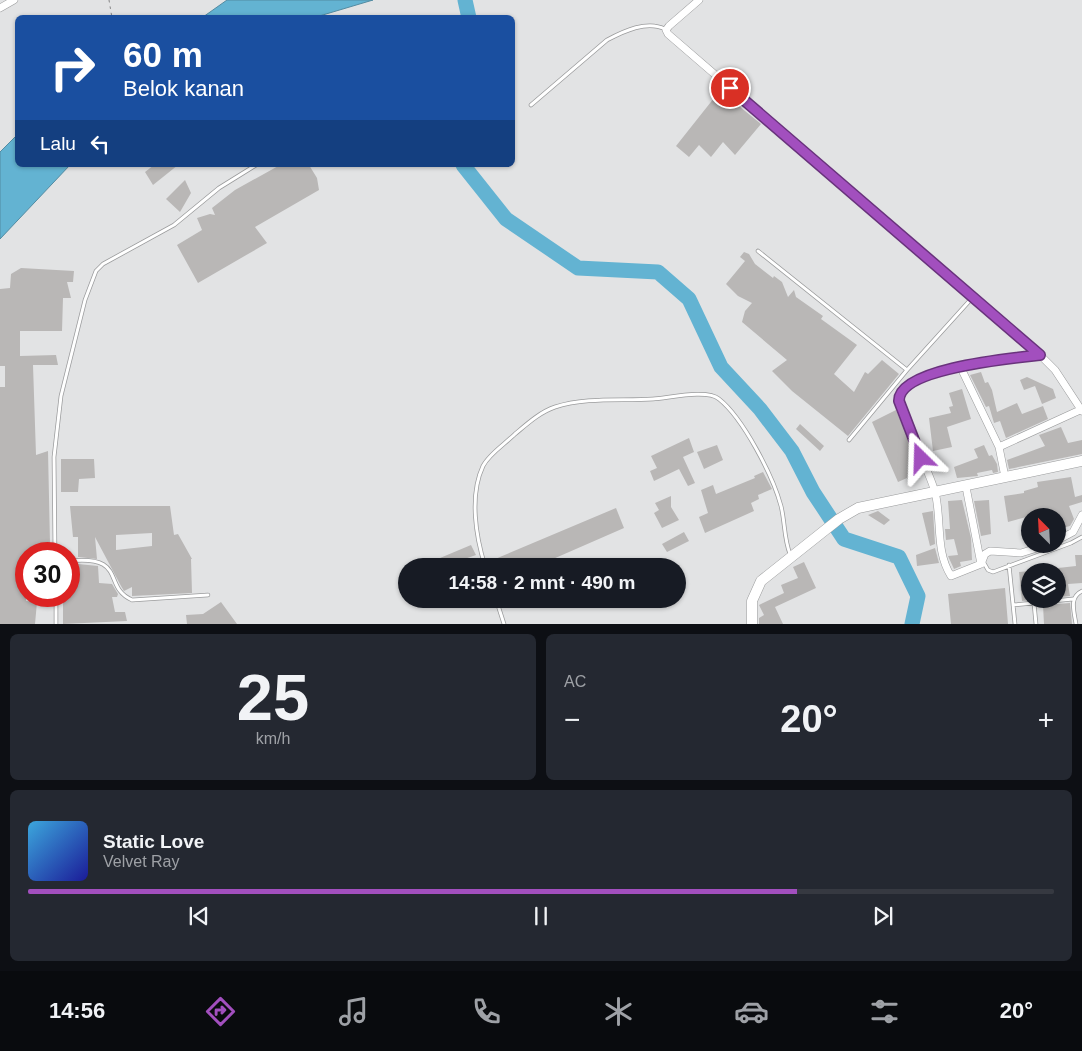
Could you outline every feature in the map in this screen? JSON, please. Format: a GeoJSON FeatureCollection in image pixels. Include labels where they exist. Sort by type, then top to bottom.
{"type":"FeatureCollection","features":[{"type":"Feature","properties":{"kind":"street"},"geometry":{"type":"LineString","coordinates":[[0,8],[14,0]]}},
{"type":"Feature","properties":{"kind":"street"},"geometry":{"type":"LineString","coordinates":[[698,0],[666,30],[672,38],[1040,355],[1055,370],[1081,411],[999,447]]}},
{"type":"Feature","properties":{"kind":"street"},"geometry":{"type":"LineString","coordinates":[[1021,553],[990,551],[985,554],[982,563],[950,576],[945,565],[938,532],[935,493],[900,406],[899,395],[910,383],[960,366],[1040,355]]}},
{"type":"Feature","properties":{"kind":"street"},"geometry":{"type":"LineString","coordinates":[[960,366],[999,447],[1005,477]]}},
{"type":"Feature","properties":{"kind":"street"},"geometry":{"type":"LineString","coordinates":[[752,624],[752,601],[757,588],[766,577],[839,519],[863,506],[966,487],[1082,461]]}},
{"type":"Feature","properties":{"kind":"street"},"geometry":{"type":"LineString","coordinates":[[966,487],[982,563]]}},
{"type":"Feature","properties":{"kind":"street"},"geometry":{"type":"LineString","coordinates":[[1066,536],[1074,532],[1082,515]]}},
{"type":"Feature","properties":{"kind":"lane"},"geometry":{"type":"LineString","coordinates":[[531,106],[607,40],[618,34],[646,26],[654,25],[666,30]]}},
{"type":"Feature","properties":{"kind":"lane"},"geometry":{"type":"LineString","coordinates":[[56,542],[56,427],[61,396],[85,300],[96,271],[104,264],[174,225],[219,188],[253,167]]}},
{"type":"Feature","properties":{"kind":"lane"},"geometry":{"type":"LineString","coordinates":[[758,251],[907,370]]}},
{"type":"Feature","properties":{"kind":"lane"},"geometry":{"type":"LineString","coordinates":[[849,440],[907,370],[974,297]]}},
{"type":"Feature","properties":{"kind":"lane"},"geometry":{"type":"LineString","coordinates":[[483,558],[476,529],[478,483],[483,466],[489,458],[522,428],[548,410],[562,405],[590,401],[638,400],[699,394],[711,394],[727,407],[768,472],[781,504],[787,543],[792,557]]}},
{"type":"Feature","properties":{"kind":"lane"},"geometry":{"type":"LineString","coordinates":[[982,563],[991,572],[1056,549],[1082,537]]}},
{"type":"Feature","properties":{"kind":"lane"},"geometry":{"type":"LineString","coordinates":[[80,561],[93,560],[104,564],[124,594],[132,600],[208,595]]}},
{"type":"Feature","properties":{"kind":"lane"},"geometry":{"type":"LineString","coordinates":[[1009,565],[1015,624]]}},
{"type":"Feature","properties":{"kind":"lane"},"geometry":{"type":"LineString","coordinates":[[1076,624],[1073,599],[1076,594],[1082,591]]}},
{"type":"Feature","properties":{"kind":"lane"},"geometry":{"type":"LineString","coordinates":[[1066,600],[1073,599]]}},
{"type":"Feature","properties":{"kind":"lane"},"geometry":{"type":"LineString","coordinates":[[1013,605],[1021,604]]}},
{"type":"Feature","properties":{"kind":"lane"},"geometry":{"type":"LineString","coordinates":[[56,607],[56,624]]}},
{"type":"Feature","properties":{"kind":"lane"},"geometry":{"type":"LineString","coordinates":[[499,608],[504,624]]}},
{"type":"Feature","properties":{"kind":"lane"},"geometry":{"type":"LineString","coordinates":[[1034,608],[1036,624]]}},
{"type":"Feature","properties":{"kind":"path"},"geometry":{"type":"LineString","coordinates":[[109,0],[112,15]]}},
{"type":"Feature","properties":{"kind":"water"},"geometry":{"type":"Polygon","coordinates":[[[227,0],[373,0],[323,15],[206,15],[227,0]]]}},
{"type":"Feature","properties":{"kind":"water"},"geometry":{"type":"Polygon","coordinates":[[[15,137],[15,167],[68,167],[0,239],[0,152],[15,137]]]}},
{"type":"Feature","properties":{"kind":"building"},"geometry":{"type":"Polygon","coordinates":[[[718,93],[734,102],[761,124],[735,155],[723,142],[711,157],[699,145],[689,157],[676,146],[718,93]]]}},
{"type":"Feature","properties":{"kind":"building"},"geometry":{"type":"Polygon","coordinates":[[[151,167],[176,167],[153,185],[145,172],[151,167]]]}},
{"type":"Feature","properties":{"kind":"building"},"geometry":{"type":"Polygon","coordinates":[[[276,167],[310,167],[317,178],[319,190],[255,227],[267,243],[198,283],[177,245],[202,230],[197,218],[210,214],[215,215],[212,208],[235,190],[276,167]]]}},
{"type":"Feature","properties":{"kind":"building"},"geometry":{"type":"Polygon","coordinates":[[[185,180],[191,193],[180,212],[166,199],[185,180]]]}},
{"type":"Feature","properties":{"kind":"building"},"geometry":{"type":"Polygon","coordinates":[[[744,252],[749,254],[755,264],[773,278],[774,276],[782,282],[788,297],[794,290],[796,297],[823,316],[821,319],[857,345],[834,374],[854,392],[865,372],[868,374],[882,360],[899,374],[848,436],[792,391],[772,371],[787,360],[742,322],[745,311],[752,303],[738,296],[726,284],[745,261],[740,257],[744,252]]]}},
{"type":"Feature","properties":{"kind":"building"},"geometry":{"type":"Polygon","coordinates":[[[21,268],[74,271],[73,282],[67,282],[71,298],[63,298],[62,331],[20,331],[20,356],[56,355],[58,365],[33,365],[36,455],[48,451],[50,542],[15,542],[15,607],[37,607],[35,624],[0,624],[0,387],[5,387],[5,366],[0,366],[0,289],[10,288],[11,274],[21,268]]]}},
{"type":"Feature","properties":{"kind":"building"},"geometry":{"type":"Polygon","coordinates":[[[981,372],[985,383],[988,382],[992,390],[997,412],[1017,403],[1022,414],[1043,406],[1048,419],[1006,438],[1000,421],[994,423],[989,406],[986,407],[970,375],[981,372]]]}},
{"type":"Feature","properties":{"kind":"building"},"geometry":{"type":"Polygon","coordinates":[[[1027,377],[1053,389],[1056,398],[1042,404],[1035,386],[1024,390],[1020,380],[1027,377]]]}},
{"type":"Feature","properties":{"kind":"building"},"geometry":{"type":"Polygon","coordinates":[[[962,389],[971,419],[947,427],[952,447],[933,451],[929,418],[951,413],[949,407],[953,406],[949,393],[962,389]]]}},
{"type":"Feature","properties":{"kind":"building"},"geometry":{"type":"Polygon","coordinates":[[[896,410],[923,475],[909,481],[907,478],[898,482],[872,422],[896,410]]]}},
{"type":"Feature","properties":{"kind":"building"},"geometry":{"type":"Polygon","coordinates":[[[800,424],[824,446],[820,451],[796,429],[800,424]]]}},
{"type":"Feature","properties":{"kind":"building"},"geometry":{"type":"Polygon","coordinates":[[[1061,427],[1068,443],[1082,440],[1082,454],[1009,469],[1007,460],[1045,446],[1039,435],[1061,427]]]}},
{"type":"Feature","properties":{"kind":"building"},"geometry":{"type":"Polygon","coordinates":[[[689,438],[694,452],[683,457],[695,483],[688,486],[679,469],[654,481],[650,471],[657,468],[651,456],[689,438]]]}},
{"type":"Feature","properties":{"kind":"building"},"geometry":{"type":"Polygon","coordinates":[[[717,445],[723,460],[704,469],[697,452],[717,445]]]}},
{"type":"Feature","properties":{"kind":"building"},"geometry":{"type":"Polygon","coordinates":[[[984,445],[989,456],[992,455],[997,464],[998,472],[993,473],[992,470],[977,473],[978,476],[957,478],[954,467],[978,458],[974,449],[984,445]]]}},
{"type":"Feature","properties":{"kind":"building"},"geometry":{"type":"Polygon","coordinates":[[[61,459],[94,459],[95,478],[79,479],[78,492],[61,492],[61,459]]]}},
{"type":"Feature","properties":{"kind":"building"},"geometry":{"type":"Polygon","coordinates":[[[763,472],[772,489],[758,495],[759,499],[751,503],[754,511],[705,533],[699,517],[708,513],[701,490],[713,485],[716,494],[755,478],[754,476],[763,472]]]}},
{"type":"Feature","properties":{"kind":"building"},"geometry":{"type":"Polygon","coordinates":[[[1071,477],[1075,497],[1082,495],[1082,502],[1069,506],[1074,519],[1070,526],[1066,527],[1066,508],[1021,508],[1021,518],[1008,522],[1004,496],[1024,493],[1024,491],[1038,487],[1037,482],[1071,477]]]}},
{"type":"Feature","properties":{"kind":"building"},"geometry":{"type":"Polygon","coordinates":[[[671,496],[671,507],[679,520],[662,528],[654,513],[659,510],[655,503],[671,496]]]}},
{"type":"Feature","properties":{"kind":"building"},"geometry":{"type":"Polygon","coordinates":[[[962,500],[971,538],[972,560],[960,562],[961,566],[954,569],[948,556],[958,555],[954,539],[946,540],[945,529],[950,529],[948,501],[962,500]]]}},
{"type":"Feature","properties":{"kind":"building"},"geometry":{"type":"Polygon","coordinates":[[[989,500],[991,534],[981,536],[974,501],[989,500]]]}},
{"type":"Feature","properties":{"kind":"building"},"geometry":{"type":"Polygon","coordinates":[[[70,506],[170,506],[174,535],[178,534],[192,559],[192,593],[132,596],[132,587],[124,591],[95,537],[97,559],[80,557],[78,537],[73,537],[70,506]],[[152,533],[116,535],[116,550],[152,546],[152,533]]]}},
{"type":"Feature","properties":{"kind":"building"},"geometry":{"type":"Polygon","coordinates":[[[616,508],[624,528],[555,558],[497,558],[616,508]]]}},
{"type":"Feature","properties":{"kind":"building"},"geometry":{"type":"Polygon","coordinates":[[[878,511],[890,520],[884,525],[868,515],[878,511]]]}},
{"type":"Feature","properties":{"kind":"building"},"geometry":{"type":"Polygon","coordinates":[[[933,511],[935,544],[930,546],[922,513],[933,511]]]}},
{"type":"Feature","properties":{"kind":"building"},"geometry":{"type":"Polygon","coordinates":[[[684,532],[689,541],[667,552],[662,544],[684,532]]]}},
{"type":"Feature","properties":{"kind":"building"},"geometry":{"type":"Polygon","coordinates":[[[471,545],[476,555],[467,558],[440,558],[471,545]]]}},
{"type":"Feature","properties":{"kind":"building"},"geometry":{"type":"Polygon","coordinates":[[[935,548],[939,563],[917,566],[916,555],[935,548]]]}},
{"type":"Feature","properties":{"kind":"building"},"geometry":{"type":"Polygon","coordinates":[[[1075,555],[1082,555],[1082,583],[1068,584],[1070,596],[1066,596],[1066,567],[1076,566],[1075,555]]]}},
{"type":"Feature","properties":{"kind":"building"},"geometry":{"type":"Polygon","coordinates":[[[804,562],[816,588],[775,607],[783,624],[759,624],[759,618],[764,615],[759,605],[784,593],[781,585],[798,578],[793,567],[804,562]]]}},
{"type":"Feature","properties":{"kind":"building"},"geometry":{"type":"Polygon","coordinates":[[[80,564],[98,566],[99,583],[112,584],[118,594],[117,597],[112,597],[115,612],[125,612],[127,621],[63,624],[63,607],[80,607],[80,564]]]}},
{"type":"Feature","properties":{"kind":"building"},"geometry":{"type":"Polygon","coordinates":[[[1019,572],[1021,572],[1021,591],[1019,572]]]}},
{"type":"Feature","properties":{"kind":"building"},"geometry":{"type":"Polygon","coordinates":[[[1005,588],[1008,624],[951,624],[948,594],[1005,588]]]}},
{"type":"Feature","properties":{"kind":"building"},"geometry":{"type":"Polygon","coordinates":[[[221,602],[237,624],[187,624],[186,615],[203,614],[221,602]]]}},
{"type":"Feature","properties":{"kind":"building"},"geometry":{"type":"Polygon","coordinates":[[[1066,603],[1070,603],[1072,624],[1044,624],[1043,608],[1066,608],[1066,603]]]}},
{"type":"Feature","properties":{"kind":"waterway"},"geometry":{"type":"LineString","coordinates":[[465,0],[468,15]]}},
{"type":"Feature","properties":{"kind":"waterway"},"geometry":{"type":"LineString","coordinates":[[465,167],[506,219],[578,268],[658,272],[689,299],[721,367],[760,409],[792,451],[813,492],[844,539],[899,557],[918,596],[912,624]]}},
{"type":"Feature","properties":{"kind":"route"},"geometry":{"type":"LineString","coordinates":[[730,88],[914,244],[1040,355],[960,366],[905,386],[899,395],[900,406],[921,458]]}}]}
